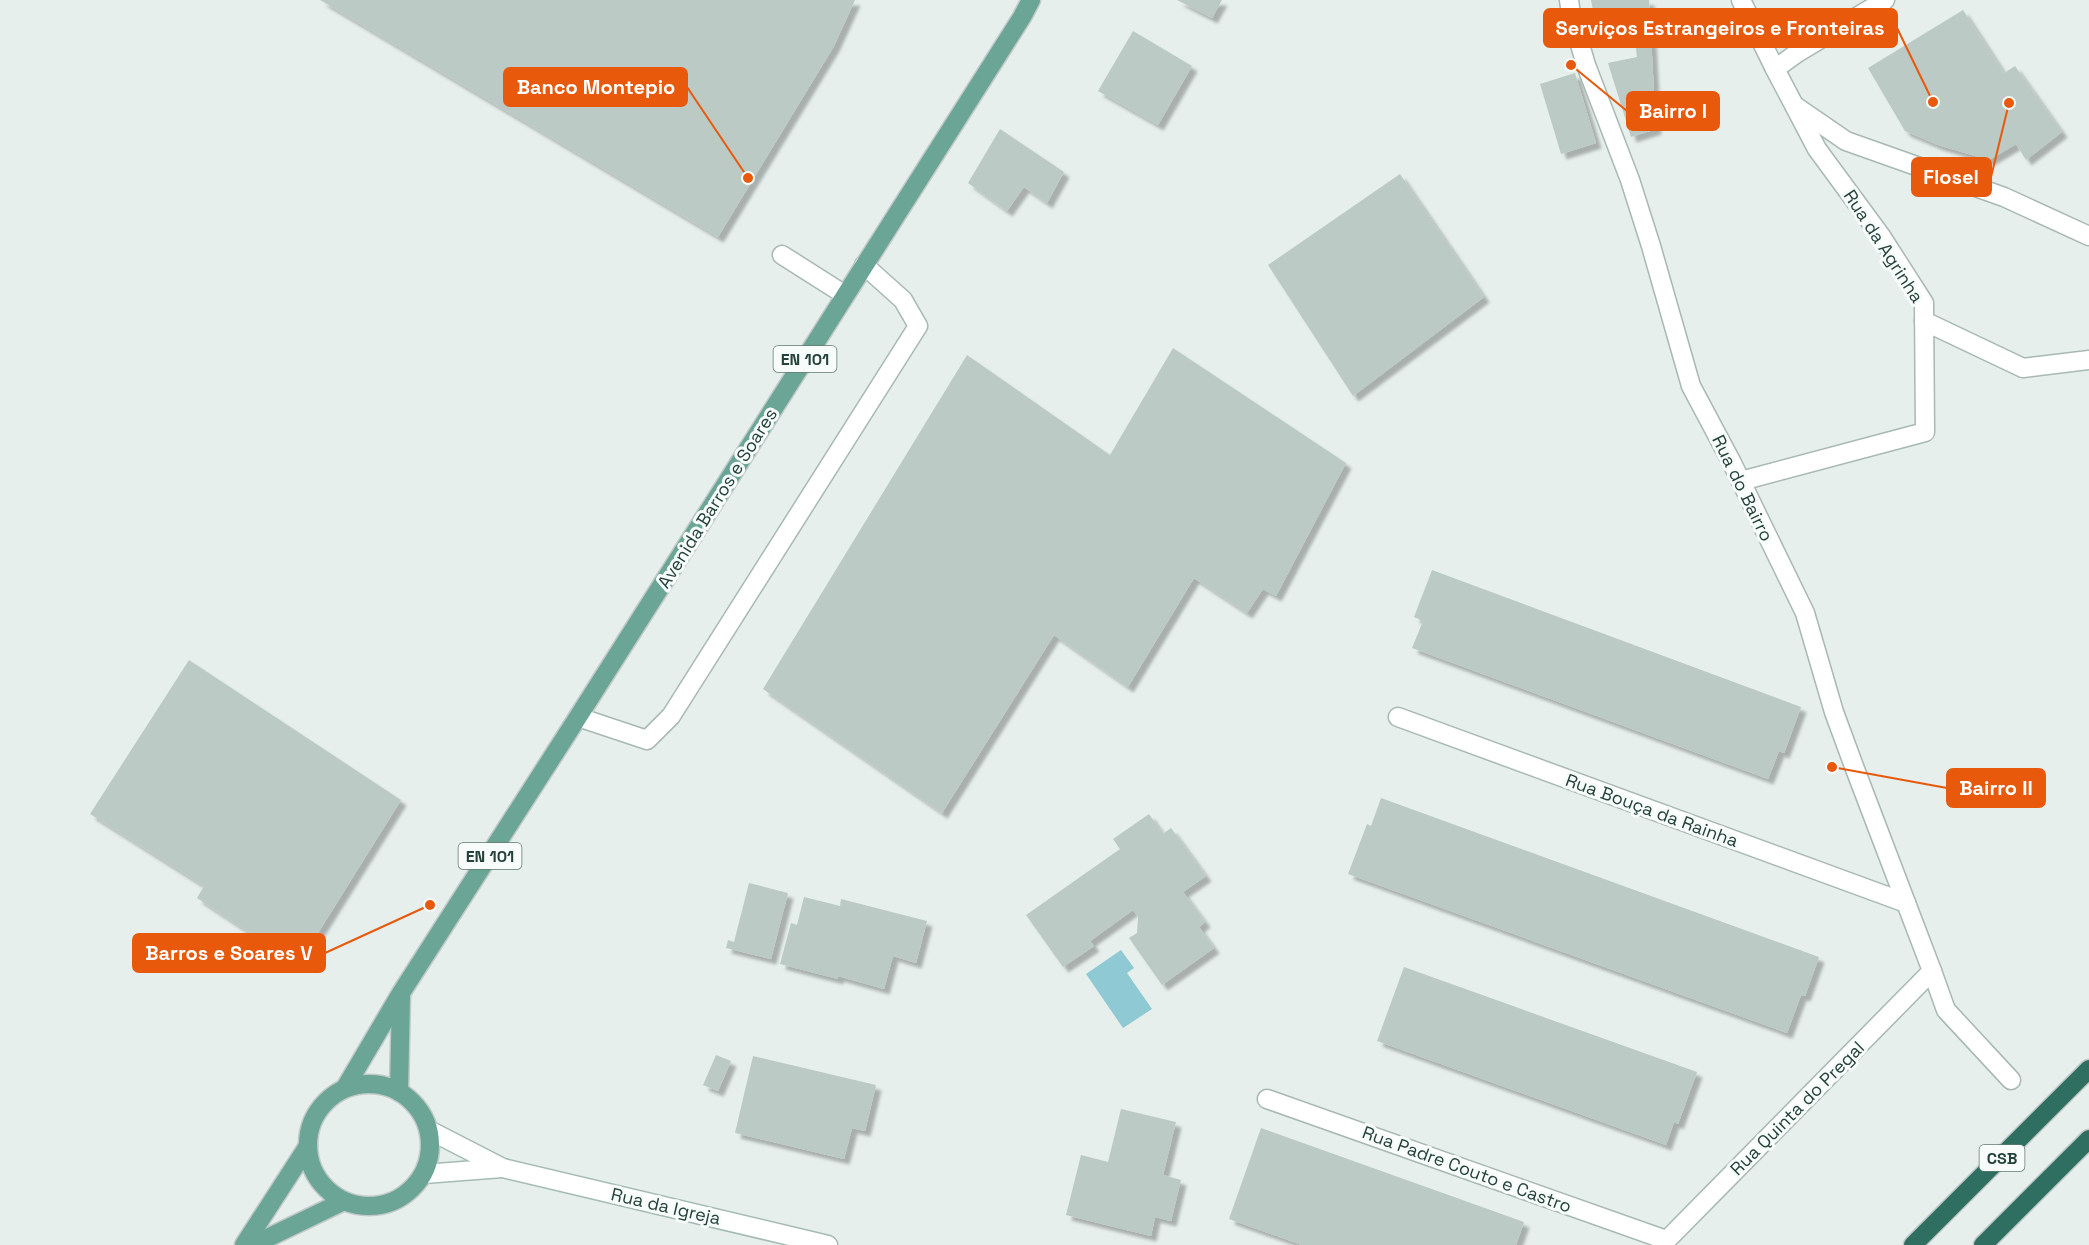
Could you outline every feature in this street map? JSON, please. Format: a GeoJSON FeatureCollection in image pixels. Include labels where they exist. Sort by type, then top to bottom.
{"type":"FeatureCollection","features":[{"type":"Feature","properties":{"kind":"highway","name":"CSB"},"geometry":{"type":"LineString","coordinates":[[1913,1245],[2089,1069]]}},
{"type":"Feature","properties":{"kind":"highway","name":"CSB"},"geometry":{"type":"LineString","coordinates":[[1983,1245],[2089,1138]]}},
{"type":"Feature","properties":{"kind":"main road","name":"Avenida Barros e Soares"},"geometry":{"type":"LineString","coordinates":[[345,1088],[401,993],[578,717],[1030,0]]}},
{"type":"Feature","properties":{"kind":"main road"},"geometry":{"type":"LineString","coordinates":[[399,1092],[401,993]]}},
{"type":"Feature","properties":{"kind":"main road"},"geometry":{"type":"LineString","coordinates":[[363,1084],[382,1085],[399,1092],[417,1108],[429,1130],[431,1144],[424,1174],[413,1189],[398,1199],[380,1205],[362,1205],[344,1201],[329,1191],[318,1178],[310,1163],[308,1146],[310,1128],[318,1112],[330,1098],[345,1088],[363,1084]]}},
{"type":"Feature","properties":{"kind":"main road"},"geometry":{"type":"LineString","coordinates":[[244,1245],[308,1146]]}},
{"type":"Feature","properties":{"kind":"main road"},"geometry":{"type":"LineString","coordinates":[[253,1245],[344,1201]]}},
{"type":"Feature","properties":{"kind":"street","name":"Rua do Bairro"},"geometry":{"type":"LineString","coordinates":[[1569,0],[1586,65],[1630,180],[1648,235],[1691,386],[1741,481],[1805,613],[1844,741],[1946,1010],[2012,1080]]}},
{"type":"Feature","properties":{"kind":"street","name":"Rua da Agrinha"},"geometry":{"type":"LineString","coordinates":[[1741,0],[1817,149],[1881,236],[1924,303],[1925,432],[1741,481]]}},
{"type":"Feature","properties":{"kind":"street"},"geometry":{"type":"LineString","coordinates":[[1775,69],[1797,53],[1885,0]]}},
{"type":"Feature","properties":{"kind":"street"},"geometry":{"type":"LineString","coordinates":[[1795,106],[1846,141],[2004,197],[2086,232]]}},
{"type":"Feature","properties":{"kind":"street"},"geometry":{"type":"LineString","coordinates":[[782,255],[845,295]]}},
{"type":"Feature","properties":{"kind":"street"},"geometry":{"type":"LineString","coordinates":[[578,717],[647,740],[671,716],[918,326],[903,300],[864,265]]}},
{"type":"Feature","properties":{"kind":"street"},"geometry":{"type":"LineString","coordinates":[[1924,321],[2023,368],[2089,360]]}},
{"type":"Feature","properties":{"kind":"street","name":"Rua Bouça da Rainha"},"geometry":{"type":"LineString","coordinates":[[1398,717],[1906,903]]}},
{"type":"Feature","properties":{"kind":"street","name":"Rua Quinta do Pregal"},"geometry":{"type":"LineString","coordinates":[[1664,1243],[1932,971]]}},
{"type":"Feature","properties":{"kind":"street","name":"Rua Padre Couto e Castro"},"geometry":{"type":"LineString","coordinates":[[1267,1099],[1664,1243]]}},
{"type":"Feature","properties":{"kind":"street","name":"Rua da Igreja"},"geometry":{"type":"LineString","coordinates":[[429,1130],[503,1168],[828,1245]]}},
{"type":"Feature","properties":{"kind":"street","name":"Rua da Igreja"},"geometry":{"type":"LineString","coordinates":[[424,1174],[503,1168]]}},
{"type":"Feature","properties":{"kind":"water"},"geometry":{"type":"Polygon","coordinates":[[[1121,950],[1134,968],[1127,973],[1152,1009],[1123,1028],[1086,974],[1121,950]]]}},
{"type":"Feature","properties":{"kind":"building"},"geometry":{"type":"Polygon","coordinates":[[[320,0],[855,0],[834,46],[718,237],[320,0]]]}},
{"type":"Feature","properties":{"kind":"building"},"geometry":{"type":"Polygon","coordinates":[[[1177,0],[1222,0],[1212,18],[1177,0]]]}},
{"type":"Feature","properties":{"kind":"building"},"geometry":{"type":"Polygon","coordinates":[[[1591,0],[1649,0],[1656,129],[1631,137],[1608,63],[1637,57],[1634,34],[1599,40],[1591,0]]]}},
{"type":"Feature","properties":{"kind":"building"},"geometry":{"type":"Polygon","coordinates":[[[1963,10],[2004,73],[2015,66],[2062,132],[2026,160],[2016,144],[1989,160],[1938,145],[1905,131],[1868,68],[1963,10]]]}},
{"type":"Feature","properties":{"kind":"building"},"geometry":{"type":"Polygon","coordinates":[[[1133,31],[1192,66],[1158,125],[1098,91],[1133,31]]]}},
{"type":"Feature","properties":{"kind":"building"},"geometry":{"type":"Polygon","coordinates":[[[1575,73],[1596,143],[1561,154],[1540,84],[1575,73]]]}},
{"type":"Feature","properties":{"kind":"building"},"geometry":{"type":"Polygon","coordinates":[[[1000,129],[1064,172],[1047,203],[1024,187],[1007,211],[968,183],[1000,129]]]}},
{"type":"Feature","properties":{"kind":"building"},"geometry":{"type":"Polygon","coordinates":[[[1400,174],[1484,297],[1353,396],[1268,265],[1400,174]]]}},
{"type":"Feature","properties":{"kind":"building"},"geometry":{"type":"Polygon","coordinates":[[[1173,348],[1346,463],[1276,596],[1263,589],[1247,613],[1194,578],[1128,687],[1054,635],[942,813],[763,689],[967,355],[1110,455],[1173,348]]]}},
{"type":"Feature","properties":{"kind":"building"},"geometry":{"type":"Polygon","coordinates":[[[1432,570],[1801,707],[1784,753],[1779,751],[1768,779],[1412,648],[1423,621],[1414,617],[1432,570]]]}},
{"type":"Feature","properties":{"kind":"building"},"geometry":{"type":"Polygon","coordinates":[[[189,660],[401,800],[298,965],[197,898],[204,886],[90,814],[189,660]]]}},
{"type":"Feature","properties":{"kind":"building"},"geometry":{"type":"Polygon","coordinates":[[[1381,798],[1819,957],[1805,996],[1801,995],[1787,1033],[1348,874],[1367,824],[1371,826],[1381,798]]]}},
{"type":"Feature","properties":{"kind":"building"},"geometry":{"type":"Polygon","coordinates":[[[1149,814],[1163,834],[1171,828],[1206,876],[1183,892],[1205,922],[1199,927],[1214,948],[1162,985],[1129,938],[1137,933],[1138,917],[1133,910],[1090,941],[1094,946],[1063,967],[1026,915],[1120,849],[1113,839],[1149,814]]]}},
{"type":"Feature","properties":{"kind":"building"},"geometry":{"type":"Polygon","coordinates":[[[749,883],[788,893],[771,959],[726,948],[728,940],[734,942],[749,883]]]}},
{"type":"Feature","properties":{"kind":"building"},"geometry":{"type":"Polygon","coordinates":[[[804,897],[840,906],[841,899],[927,921],[916,963],[893,956],[884,989],[838,976],[838,979],[780,964],[791,923],[797,925],[804,897]]]}},
{"type":"Feature","properties":{"kind":"building"},"geometry":{"type":"Polygon","coordinates":[[[1404,967],[1697,1072],[1678,1124],[1674,1122],[1666,1145],[1377,1041],[1404,967]]]}},
{"type":"Feature","properties":{"kind":"building"},"geometry":{"type":"Polygon","coordinates":[[[716,1055],[731,1061],[718,1091],[703,1085],[716,1055]]]}},
{"type":"Feature","properties":{"kind":"building"},"geometry":{"type":"Polygon","coordinates":[[[753,1056],[876,1085],[865,1131],[852,1128],[844,1159],[735,1133],[753,1056]]]}},
{"type":"Feature","properties":{"kind":"building"},"geometry":{"type":"Polygon","coordinates":[[[1121,1109],[1176,1122],[1163,1175],[1181,1180],[1171,1221],[1155,1217],[1151,1236],[1066,1215],[1081,1155],[1108,1162],[1121,1109]]]}},
{"type":"Feature","properties":{"kind":"building"},"geometry":{"type":"Polygon","coordinates":[[[1261,1128],[1524,1222],[1516,1245],[1302,1245],[1229,1219],[1261,1128]]]}},
{"type":"Feature","properties":{"kind":"place","name":"Bairro I"},"geometry":{"type":"Point","coordinates":[1571,65]}},
{"type":"Feature","properties":{"kind":"place","name":"Serviços Estrangeiros e Fronteiras"},"geometry":{"type":"Point","coordinates":[1933,102]}},
{"type":"Feature","properties":{"kind":"place","name":"Flosel"},"geometry":{"type":"Point","coordinates":[2009,103]}},
{"type":"Feature","properties":{"kind":"place","name":"Banco Montepio"},"geometry":{"type":"Point","coordinates":[748,178]}},
{"type":"Feature","properties":{"kind":"place","name":"Bairro II"},"geometry":{"type":"Point","coordinates":[1832,767]}},
{"type":"Feature","properties":{"kind":"place","name":"Barros e Soares V"},"geometry":{"type":"Point","coordinates":[430,905]}}]}
